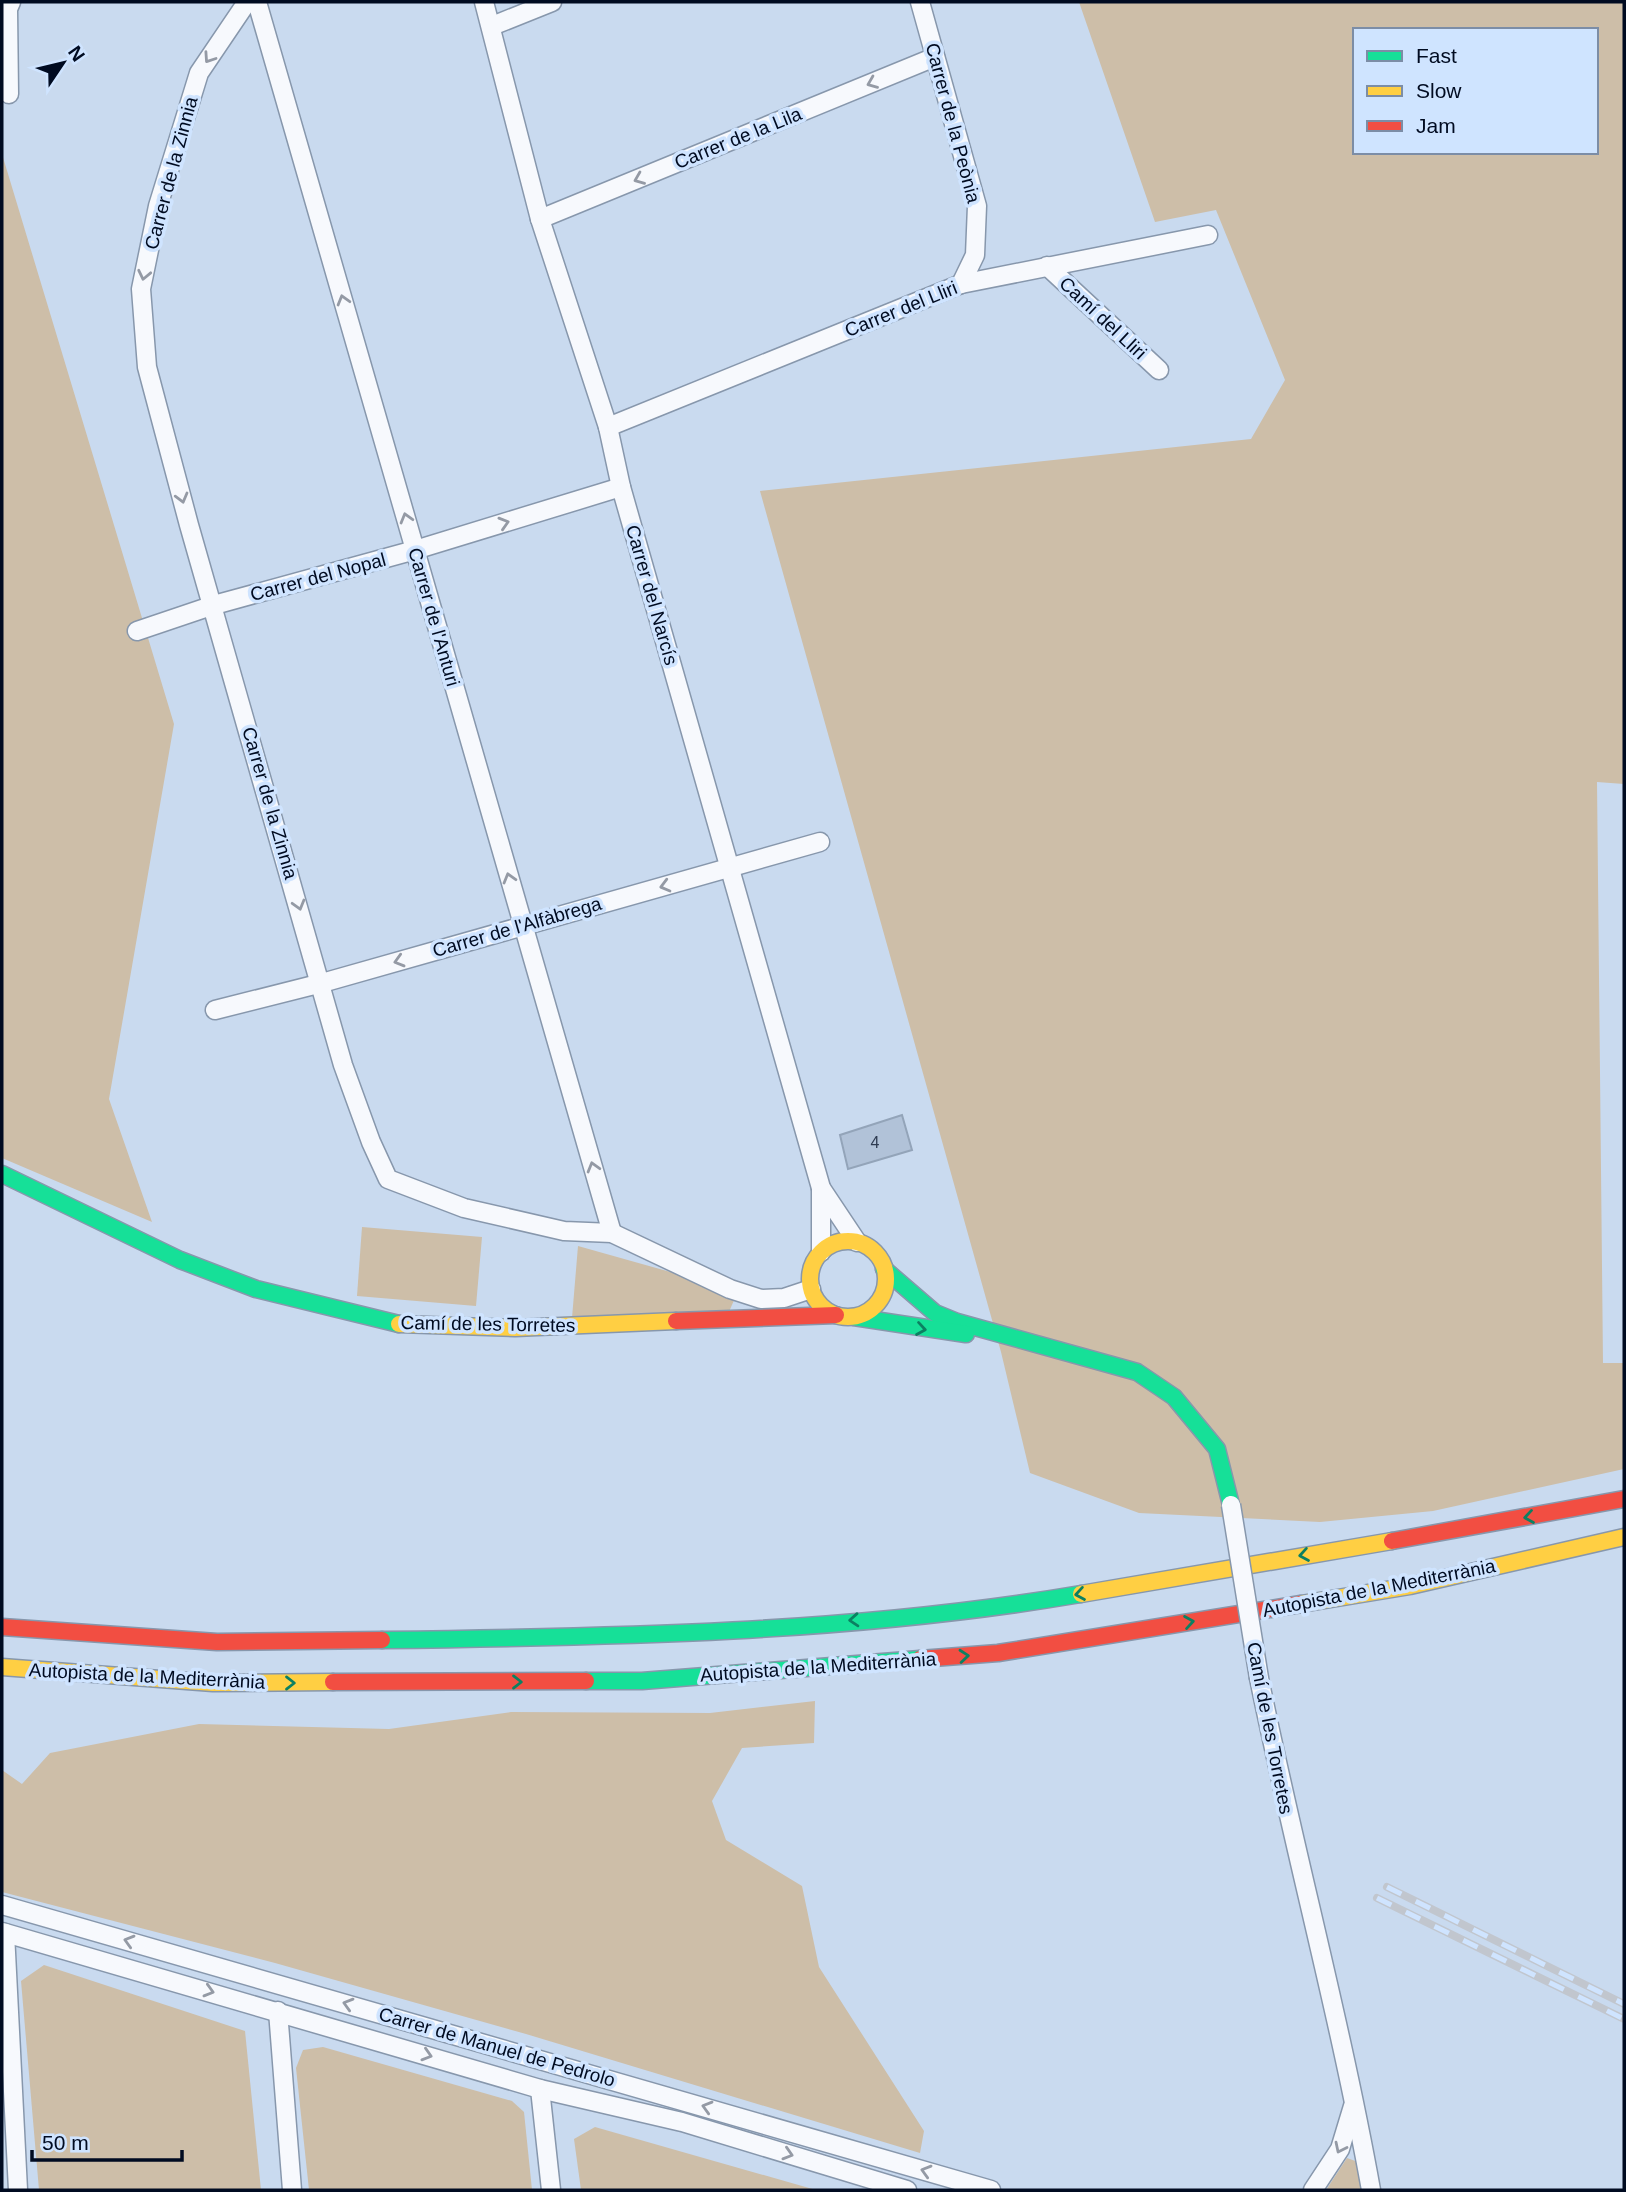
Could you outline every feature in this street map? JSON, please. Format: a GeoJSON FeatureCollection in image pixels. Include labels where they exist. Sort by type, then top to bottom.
{"type":"FeatureCollection","features":[{"type":"Feature","properties":{"kind":"main road","name":"Camí de les Torretes"},"geometry":{"type":"LineString","coordinates":[[2,1174],[180,1260],[256,1289],[408,1326],[515,1328],[836,1315]]}},
{"type":"Feature","properties":{"kind":"main road"},"geometry":{"type":"LineString","coordinates":[[844,1241],[858,1242],[874,1252],[884,1269],[883,1294],[876,1305],[854,1317],[836,1315],[820,1305],[811,1289],[811,1269],[821,1252],[844,1241]]}},
{"type":"Feature","properties":{"kind":"main road","name":"Camí de les Torretes"},"geometry":{"type":"LineString","coordinates":[[884,1269],[935,1312],[957,1322],[1136,1372],[1174,1397],[1217,1449],[1231,1505]]}},
{"type":"Feature","properties":{"kind":"main road","name":"Camí de les Torretes"},"geometry":{"type":"LineString","coordinates":[[854,1317],[927,1330],[1022,1340]]}},
{"type":"Feature","properties":{"kind":"main road","name":"Autopista de la Mediterrània"},"geometry":{"type":"LineString","coordinates":[[2,1627],[218,1642],[630,1637],[980,1611],[1624,1499]]}},
{"type":"Feature","properties":{"kind":"main road","name":"Autopista de la Mediterrània"},"geometry":{"type":"LineString","coordinates":[[2,1667],[213,1683],[642,1681],[986,1654],[1410,1586],[1624,1536]]}},
{"type":"Feature","properties":{"kind":"street"},"geometry":{"type":"LineString","coordinates":[[9,94],[8,9],[11,2]]}},
{"type":"Feature","properties":{"kind":"street","name":"Carrer de la Zinnia"},"geometry":{"type":"LineString","coordinates":[[247,2],[199,73],[158,205],[141,289],[147,367],[189,525],[322,983],[343,1065],[370,1142],[388,1179],[464,1208],[564,1231],[612,1233],[730,1289],[761,1299],[784,1297],[811,1289]]}},
{"type":"Feature","properties":{"kind":"street","name":"Carrer de l'Anturi"},"geometry":{"type":"LineString","coordinates":[[257,2],[612,1233]]}},
{"type":"Feature","properties":{"kind":"street","name":"Carrer del Narcís"},"geometry":{"type":"LineString","coordinates":[[484,2],[540,219],[608,427],[621,487],[821,1188],[821,1252]]}},
{"type":"Feature","properties":{"kind":"street"},"geometry":{"type":"LineString","coordinates":[[492,26],[552,2]]}},
{"type":"Feature","properties":{"kind":"street","name":"Carrer de la Peònia"},"geometry":{"type":"LineString","coordinates":[[920,2],[977,206],[975,255],[961,284]]}},
{"type":"Feature","properties":{"kind":"street"},"geometry":{"type":"LineString","coordinates":[[225,34],[251,29],[265,33]]}},
{"type":"Feature","properties":{"kind":"street","name":"Carrer de la Lila"},"geometry":{"type":"LineString","coordinates":[[540,219],[935,57]]}},
{"type":"Feature","properties":{"kind":"street","name":"Carrer del Lliri"},"geometry":{"type":"LineString","coordinates":[[608,427],[961,284],[1208,235]]}},
{"type":"Feature","properties":{"kind":"street","name":"Camí del Lliri"},"geometry":{"type":"LineString","coordinates":[[1047,266],[1159,370]]}},
{"type":"Feature","properties":{"kind":"street","name":"Carrer del Nopal"},"geometry":{"type":"LineString","coordinates":[[137,631],[214,605],[415,550],[621,487]]}},
{"type":"Feature","properties":{"kind":"street","name":"Carrer de l'Alfàbrega"},"geometry":{"type":"LineString","coordinates":[[215,1010],[322,983],[820,842]]}},
{"type":"Feature","properties":{"kind":"street","name":"Carrer del Narcís"},"geometry":{"type":"LineString","coordinates":[[821,1188],[858,1242]]}},
{"type":"Feature","properties":{"kind":"street","name":"Camí de les Torretes"},"geometry":{"type":"LineString","coordinates":[[1231,1505],[1259,1678],[1288,1821],[1329,1980],[1371,2190]]}},
{"type":"Feature","properties":{"kind":"street","name":"Carrer de Manuel de Pedrolo"},"geometry":{"type":"LineString","coordinates":[[2,1905],[991,2190]]}},
{"type":"Feature","properties":{"kind":"street"},"geometry":{"type":"LineString","coordinates":[[3,1932],[18,2190]]}},
{"type":"Feature","properties":{"kind":"street","name":"Carrer de Manuel de Pedrolo"},"geometry":{"type":"LineString","coordinates":[[3,1932],[540,2089],[682,2122],[907,2190]]}},
{"type":"Feature","properties":{"kind":"street"},"geometry":{"type":"LineString","coordinates":[[278,2011],[292,2190]]}},
{"type":"Feature","properties":{"kind":"street"},"geometry":{"type":"LineString","coordinates":[[540,2089],[551,2190]]}},
{"type":"Feature","properties":{"kind":"street"},"geometry":{"type":"LineString","coordinates":[[1313,2190],[1340,2149],[1354,2100]]}},
{"type":"Feature","properties":{"kind":"shaded area"},"geometry":{"type":"Polygon","coordinates":[[[1079,2],[1624,2],[1624,784],[1597,782],[1603,1363],[1624,1363],[1624,1469],[1433,1511],[1320,1522],[1139,1513],[1030,1473],[1001,1352],[760,491],[1251,439],[1285,380],[1216,210],[1155,222],[1079,2]]]}},
{"type":"Feature","properties":{"kind":"shaded area"},"geometry":{"type":"Polygon","coordinates":[[[2,154],[174,724],[109,1099],[152,1222],[2,1158],[2,154]]]}},
{"type":"Feature","properties":{"kind":"shaded area"},"geometry":{"type":"Polygon","coordinates":[[[362,1227],[482,1237],[476,1306],[357,1296],[362,1227]]]}},
{"type":"Feature","properties":{"kind":"shaded area"},"geometry":{"type":"Polygon","coordinates":[[[578,1246],[738,1291],[725,1321],[572,1318],[578,1246]]]}},
{"type":"Feature","properties":{"kind":"shaded area"},"geometry":{"type":"Polygon","coordinates":[[[815,1701],[814,1743],[742,1748],[712,1801],[726,1840],[802,1886],[819,1967],[924,2131],[920,2153],[526,2034],[275,1963],[2,1892],[2,1770],[22,1784],[50,1753],[199,1724],[389,1729],[511,1712],[710,1713],[815,1701]]]}},
{"type":"Feature","properties":{"kind":"shaded area"},"geometry":{"type":"Polygon","coordinates":[[[44,1965],[245,2031],[261,2190],[39,2190],[21,1981],[44,1965]]]}},
{"type":"Feature","properties":{"kind":"shaded area"},"geometry":{"type":"Polygon","coordinates":[[[323,2047],[512,2101],[524,2112],[532,2190],[309,2190],[296,2068],[303,2050],[323,2047]]]}},
{"type":"Feature","properties":{"kind":"shaded area"},"geometry":{"type":"Polygon","coordinates":[[[595,2127],[816,2190],[581,2190],[574,2139],[595,2127]]]}},
{"type":"Feature","properties":{"kind":"shaded area"},"geometry":{"type":"Polygon","coordinates":[[[1347,2158],[1358,2162],[1362,2190],[1326,2190],[1347,2158]]]}},
{"type":"Feature","properties":{"kind":"building"},"geometry":{"type":"Polygon","coordinates":[[[902,1115],[912,1150],[848,1169],[840,1135],[902,1115]]]}},
{"type":"Feature","properties":{"kind":"railway"},"geometry":{"type":"LineString","coordinates":[[1387,1887],[1624,2004]]}},
{"type":"Feature","properties":{"kind":"railway"},"geometry":{"type":"LineString","coordinates":[[1377,1898],[1624,2019]]}},
{"type":"Feature","properties":{"kind":"traffic: fast"},"geometry":{"type":"LineString","coordinates":[[2,1174],[180,1260],[256,1289],[399,1324]]}},
{"type":"Feature","properties":{"kind":"traffic: fast"},"geometry":{"type":"LineString","coordinates":[[884,1269],[935,1313],[957,1322],[1137,1372],[1174,1397],[1217,1449],[1231,1505]]}},
{"type":"Feature","properties":{"kind":"traffic: fast"},"geometry":{"type":"LineString","coordinates":[[854,1317],[966,1334]]}},
{"type":"Feature","properties":{"kind":"traffic: fast"},"geometry":{"type":"LineString","coordinates":[[382,1640],[558,1637],[820,1625],[995,1607],[1081,1594]]}},
{"type":"Feature","properties":{"kind":"traffic: fast"},"geometry":{"type":"LineString","coordinates":[[586,1681],[642,1681],[920,1659]]}},
{"type":"Feature","properties":{"kind":"traffic: slow"},"geometry":{"type":"LineString","coordinates":[[848,1241],[862,1244],[875,1252],[883,1265],[886,1279],[883,1293],[875,1306],[862,1314],[848,1317],[834,1314],[821,1306],[813,1293],[810,1279],[813,1265],[821,1252],[834,1244],[848,1241]]}},
{"type":"Feature","properties":{"kind":"traffic: slow"},"geometry":{"type":"LineString","coordinates":[[399,1324],[515,1328],[676,1321]]}},
{"type":"Feature","properties":{"kind":"traffic: slow"},"geometry":{"type":"LineString","coordinates":[[1301,1604],[1410,1586],[1624,1537]]}},
{"type":"Feature","properties":{"kind":"traffic: slow"},"geometry":{"type":"LineString","coordinates":[[1081,1594],[1392,1541]]}},
{"type":"Feature","properties":{"kind":"traffic: slow"},"geometry":{"type":"LineString","coordinates":[[2,1667],[213,1683],[333,1682]]}},
{"type":"Feature","properties":{"kind":"traffic: jam"},"geometry":{"type":"LineString","coordinates":[[676,1321],[836,1315]]}},
{"type":"Feature","properties":{"kind":"traffic: jam"},"geometry":{"type":"LineString","coordinates":[[1392,1541],[1624,1499]]}},
{"type":"Feature","properties":{"kind":"traffic: jam"},"geometry":{"type":"LineString","coordinates":[[920,1659],[998,1653],[1301,1604]]}},
{"type":"Feature","properties":{"kind":"traffic: jam"},"geometry":{"type":"LineString","coordinates":[[2,1627],[217,1642],[382,1640]]}},
{"type":"Feature","properties":{"kind":"traffic: jam"},"geometry":{"type":"LineString","coordinates":[[333,1682],[586,1681]]}}]}
